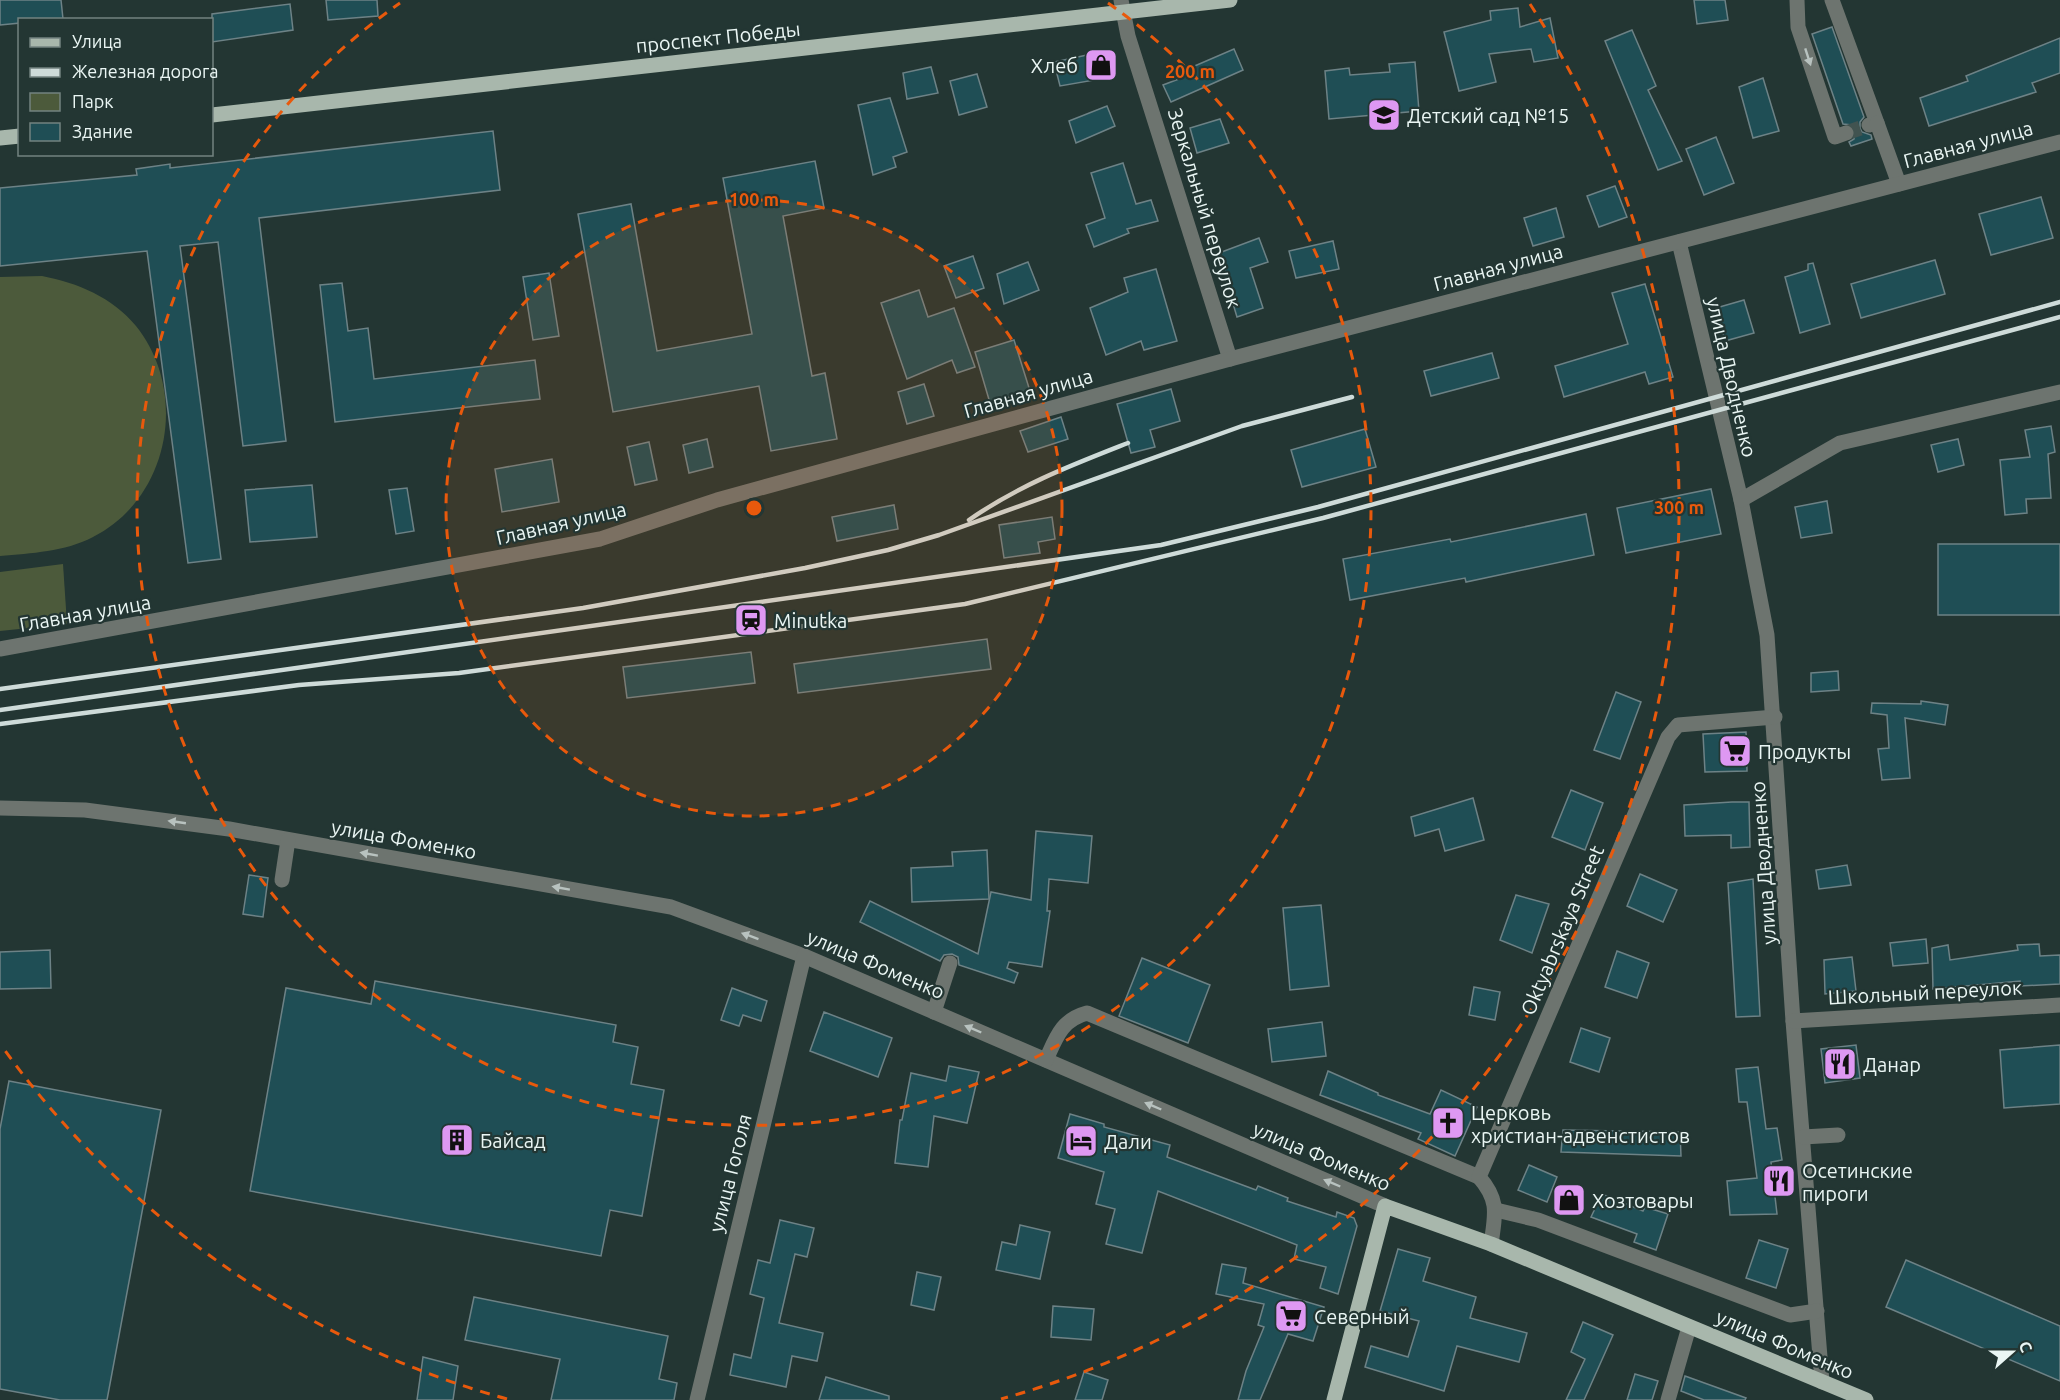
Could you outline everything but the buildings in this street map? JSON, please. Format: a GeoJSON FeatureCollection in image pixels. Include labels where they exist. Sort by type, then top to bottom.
{"type":"FeatureCollection","features":[{"type":"Feature","properties":{"kind":"main road","name":"проспект Победы"},"geometry":{"type":"LineString","coordinates":[[213,115],[1122,6],[1230,0]]}},
{"type":"Feature","properties":{"kind":"main road"},"geometry":{"type":"LineString","coordinates":[[0,138],[18,136]]}},
{"type":"Feature","properties":{"kind":"main road"},"geometry":{"type":"LineString","coordinates":[[1337,1399],[1385,1206]]}},
{"type":"Feature","properties":{"kind":"main road","name":"улица Фоменко"},"geometry":{"type":"LineString","coordinates":[[1385,1206],[1491,1245],[1866,1400]]}},
{"type":"Feature","properties":{"kind":"street"},"geometry":{"type":"LineString","coordinates":[[1797,0],[1798,27],[1835,137],[1846,133]]}},
{"type":"Feature","properties":{"kind":"street"},"geometry":{"type":"LineString","coordinates":[[1833,0],[1873,124],[1899,184]]}},
{"type":"Feature","properties":{"kind":"street","name":"Зеркальный переулок"},"geometry":{"type":"LineString","coordinates":[[1122,6],[1128,36],[1230,359]]}},
{"type":"Feature","properties":{"kind":"street","name":"Главная улица"},"geometry":{"type":"LineString","coordinates":[[0,649],[600,539],[717,500],[1230,359],[2060,142]]}},
{"type":"Feature","properties":{"kind":"street","name":"улица Дводненко"},"geometry":{"type":"LineString","coordinates":[[1679,242],[1740,500],[1766,622],[1775,717],[1793,1021],[1822,1382]]}},
{"type":"Feature","properties":{"kind":"street"},"geometry":{"type":"LineString","coordinates":[[1740,500],[1840,443],[2060,392]]}},
{"type":"Feature","properties":{"kind":"street","name":"Oktyabrskaya Street"},"geometry":{"type":"LineString","coordinates":[[1479,1177],[1668,737],[1678,725],[1775,717]]}},
{"type":"Feature","properties":{"kind":"street","name":"улица Фоменко"},"geometry":{"type":"LineString","coordinates":[[0,808],[85,810],[288,840],[671,907],[804,956],[1385,1206]]}},
{"type":"Feature","properties":{"kind":"street"},"geometry":{"type":"LineString","coordinates":[[282,880],[288,840]]}},
{"type":"Feature","properties":{"kind":"street","name":"улица Гоголя"},"geometry":{"type":"LineString","coordinates":[[697,1400],[804,956]]}},
{"type":"Feature","properties":{"kind":"street"},"geometry":{"type":"LineString","coordinates":[[934,1012],[950,963]]}},
{"type":"Feature","properties":{"kind":"street","name":"Школьный переулок"},"geometry":{"type":"LineString","coordinates":[[1793,1021],[2060,1005]]}},
{"type":"Feature","properties":{"kind":"street"},"geometry":{"type":"LineString","coordinates":[[1046,1060],[1061,1027],[1073,1017],[1087,1013],[1479,1177],[1490,1190],[1496,1210],[1491,1245]]}},
{"type":"Feature","properties":{"kind":"street"},"geometry":{"type":"LineString","coordinates":[[1803,1137],[1838,1135]]}},
{"type":"Feature","properties":{"kind":"street"},"geometry":{"type":"LineString","coordinates":[[1496,1210],[1538,1220],[1790,1315],[1817,1311]]}},
{"type":"Feature","properties":{"kind":"street","name":"улица Фоменко"},"geometry":{"type":"LineString","coordinates":[[1668,1400],[1689,1327]]}},
{"type":"Feature","properties":{"kind":"green space"},"geometry":{"type":"Polygon","coordinates":[[[42,276],[94,293],[116,307],[136,326],[153,352],[162,381],[166,411],[163,442],[154,471],[140,497],[119,519],[93,537],[71,546],[0,556],[0,277],[42,276]]]}},
{"type":"Feature","properties":{"kind":"green space"},"geometry":{"type":"Polygon","coordinates":[[[63,564],[67,624],[0,631],[0,572],[63,564]]]}},
{"type":"Feature","properties":{"kind":"tunnel"},"geometry":{"type":"LineString","coordinates":[[1846,133],[1869,125]]}},
{"type":"Feature","properties":{"kind":"railway"},"geometry":{"type":"LineString","coordinates":[[0,710],[1161,545],[1318,507],[2060,302]]}},
{"type":"Feature","properties":{"kind":"railway"},"geometry":{"type":"LineString","coordinates":[[0,724],[299,685],[459,673],[965,604],[1323,518],[2060,317]]}},
{"type":"Feature","properties":{"kind":"railway"},"geometry":{"type":"LineString","coordinates":[[0,689],[583,608],[805,568],[888,550],[939,535],[1242,426],[1352,397]]}},
{"type":"Feature","properties":{"kind":"railway"},"geometry":{"type":"LineString","coordinates":[[969,520],[1027,486],[1128,443]]}},
{"type":"Feature","properties":{"kind":"place","name":"Хлеб"},"geometry":{"type":"Point","coordinates":[1101,65]}},
{"type":"Feature","properties":{"kind":"place","name":"Детский сад №15"},"geometry":{"type":"Point","coordinates":[1384,115]}},
{"type":"Feature","properties":{"kind":"place","name":"Minutka"},"geometry":{"type":"Point","coordinates":[751,620]}},
{"type":"Feature","properties":{"kind":"place","name":"Продукты"},"geometry":{"type":"Point","coordinates":[1735,751]}},
{"type":"Feature","properties":{"kind":"place","name":"Данар"},"geometry":{"type":"Point","coordinates":[1840,1064]}},
{"type":"Feature","properties":{"kind":"place","name":"Церковь христиан-адвенстистов"},"geometry":{"type":"Point","coordinates":[1448,1123]}},
{"type":"Feature","properties":{"kind":"place","name":"Байсад"},"geometry":{"type":"Point","coordinates":[457,1140]}},
{"type":"Feature","properties":{"kind":"place","name":"Дали"},"geometry":{"type":"Point","coordinates":[1081,1141]}},
{"type":"Feature","properties":{"kind":"place","name":"Осетинские пироги"},"geometry":{"type":"Point","coordinates":[1779,1181]}},
{"type":"Feature","properties":{"kind":"place","name":"Хозтовары"},"geometry":{"type":"Point","coordinates":[1569,1200]}},
{"type":"Feature","properties":{"kind":"place","name":"Северный"},"geometry":{"type":"Point","coordinates":[1291,1316]}}]}
